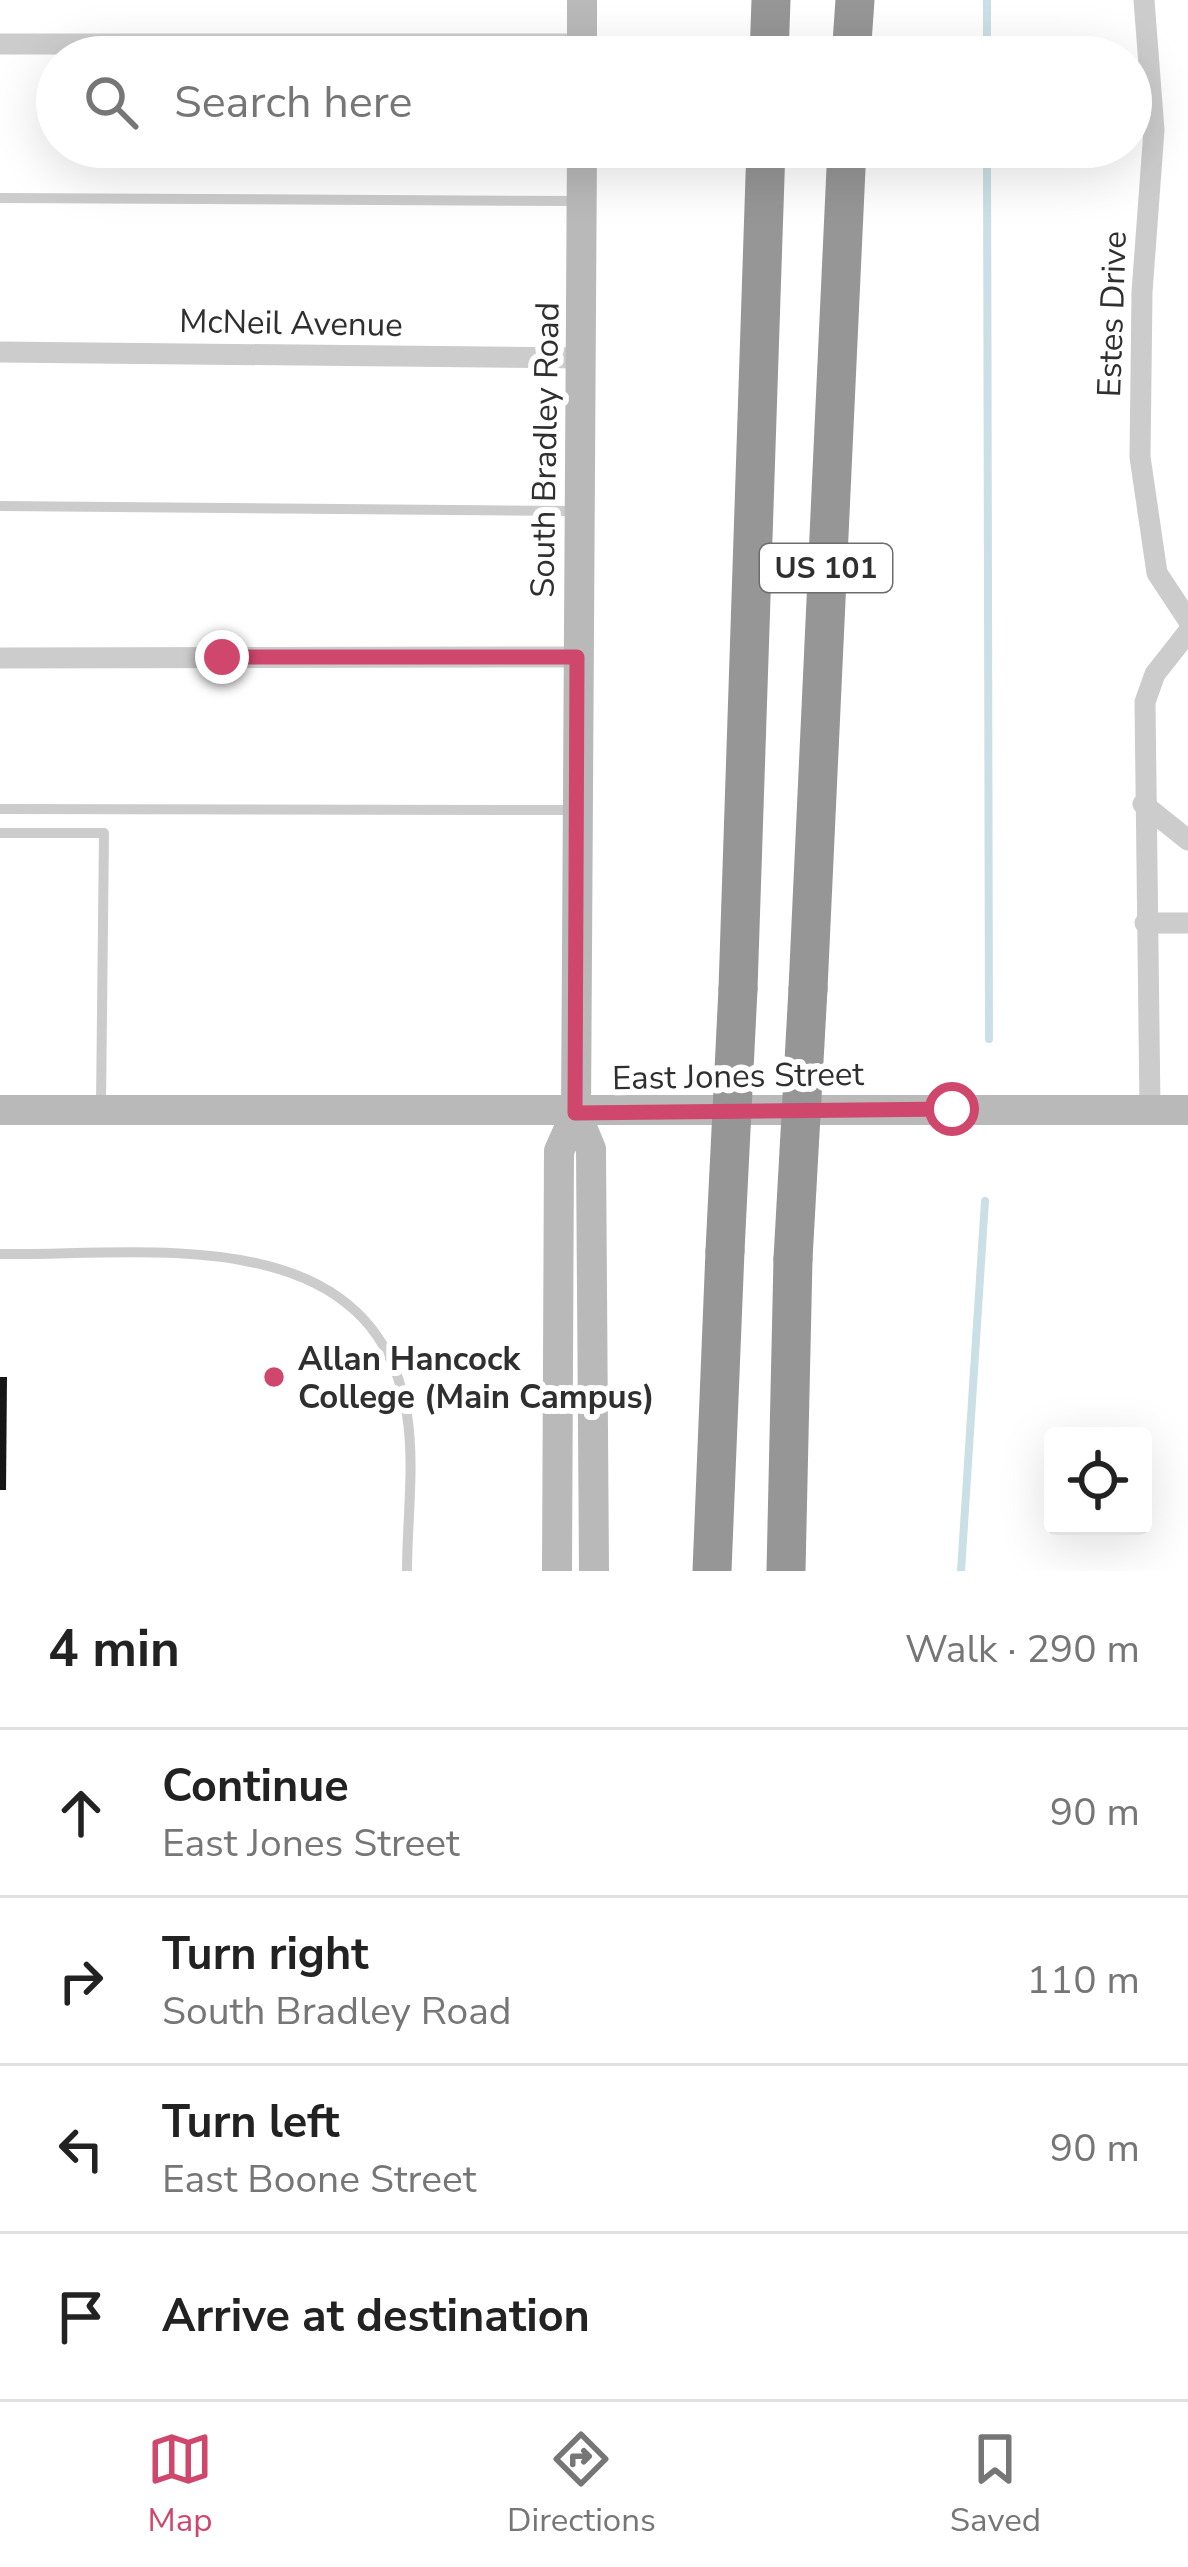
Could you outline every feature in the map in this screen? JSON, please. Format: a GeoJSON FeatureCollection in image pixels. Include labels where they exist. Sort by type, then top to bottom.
{"type":"FeatureCollection","features":[{"type":"Feature","properties":{"kind":"highway"},"geometry":{"type":"LineString","coordinates":[[770,36],[772,0]]}},
{"type":"Feature","properties":{"kind":"highway"},"geometry":{"type":"LineString","coordinates":[[852,36],[854,0]]}},
{"type":"Feature","properties":{"kind":"highway","name":"US 101"},"geometry":{"type":"LineString","coordinates":[[712,1571],[738,989],[765,168]]}},
{"type":"Feature","properties":{"kind":"highway","name":"US 101"},"geometry":{"type":"LineString","coordinates":[[786,1571],[793,1259],[846,168]]}},
{"type":"Feature","properties":{"kind":"street"},"geometry":{"type":"LineString","coordinates":[[582,0],[582,36]]}},
{"type":"Feature","properties":{"kind":"street","name":"Estes Drive"},"geometry":{"type":"LineString","coordinates":[[1144,0],[1147,36]]}},
{"type":"Feature","properties":{"kind":"street"},"geometry":{"type":"LineString","coordinates":[[0,44],[36,44]]}},
{"type":"Feature","properties":{"kind":"street","name":"Estes Drive"},"geometry":{"type":"LineString","coordinates":[[1152,104],[1152,157]]}},
{"type":"Feature","properties":{"kind":"street","name":"South Bradley Road"},"geometry":{"type":"LineString","coordinates":[[556,1571],[560,1151],[575,1113],[582,168]]}},
{"type":"Feature","properties":{"kind":"street","name":"Estes Drive"},"geometry":{"type":"LineString","coordinates":[[1151,168],[1142,292],[1140,457],[1157,573],[1188,620]]}},
{"type":"Feature","properties":{"kind":"street","name":"McNeil Avenue"},"geometry":{"type":"LineString","coordinates":[[0,352],[582,358]]}},
{"type":"Feature","properties":{"kind":"street"},"geometry":{"type":"LineString","coordinates":[[1150,1109],[1145,702],[1155,674],[1188,632]]}},
{"type":"Feature","properties":{"kind":"street"},"geometry":{"type":"LineString","coordinates":[[0,658],[577,657]]}},
{"type":"Feature","properties":{"kind":"street"},"geometry":{"type":"LineString","coordinates":[[1143,804],[1188,840]]}},
{"type":"Feature","properties":{"kind":"street"},"geometry":{"type":"LineString","coordinates":[[1145,922],[1188,923]]}},
{"type":"Feature","properties":{"kind":"street","name":"East Jones Street"},"geometry":{"type":"LineString","coordinates":[[0,1110],[1188,1110]]}},
{"type":"Feature","properties":{"kind":"street","name":"South Bradley Road"},"geometry":{"type":"LineString","coordinates":[[575,1113],[591,1149],[594,1571]]}},
{"type":"Feature","properties":{"kind":"lane"},"geometry":{"type":"LineString","coordinates":[[0,198],[582,201]]}},
{"type":"Feature","properties":{"kind":"lane"},"geometry":{"type":"LineString","coordinates":[[0,506],[579,511]]}},
{"type":"Feature","properties":{"kind":"lane"},"geometry":{"type":"LineString","coordinates":[[0,809],[575,810]]}},
{"type":"Feature","properties":{"kind":"lane"},"geometry":{"type":"LineString","coordinates":[[0,832],[104,833],[101,1110]]}},
{"type":"Feature","properties":{"kind":"lane"},"geometry":{"type":"LineString","coordinates":[[0,1254],[246,1256],[319,1281],[360,1316],[392,1363],[407,1415],[407,1571]]}},
{"type":"Feature","properties":{"kind":"building"},"geometry":{"type":"Polygon","coordinates":[[[0,1377],[7,1377],[6,1490],[0,1490],[0,1377]]]}},
{"type":"Feature","properties":{"kind":"waterway"},"geometry":{"type":"LineString","coordinates":[[987,0],[987,36]]}},
{"type":"Feature","properties":{"kind":"waterway"},"geometry":{"type":"LineString","coordinates":[[987,168],[989,1039]]}},
{"type":"Feature","properties":{"kind":"waterway"},"geometry":{"type":"LineString","coordinates":[[961,1571],[985,1201]]}},
{"type":"Feature","properties":{"kind":"place","name":"Allan Hancock College (Main Campus)"},"geometry":{"type":"Point","coordinates":[274,1377]}},
{"type":"Feature","properties":{"kind":"route"},"geometry":{"type":"LineString","coordinates":[[222,657],[577,657],[575,1113],[952,1109]]}}]}
